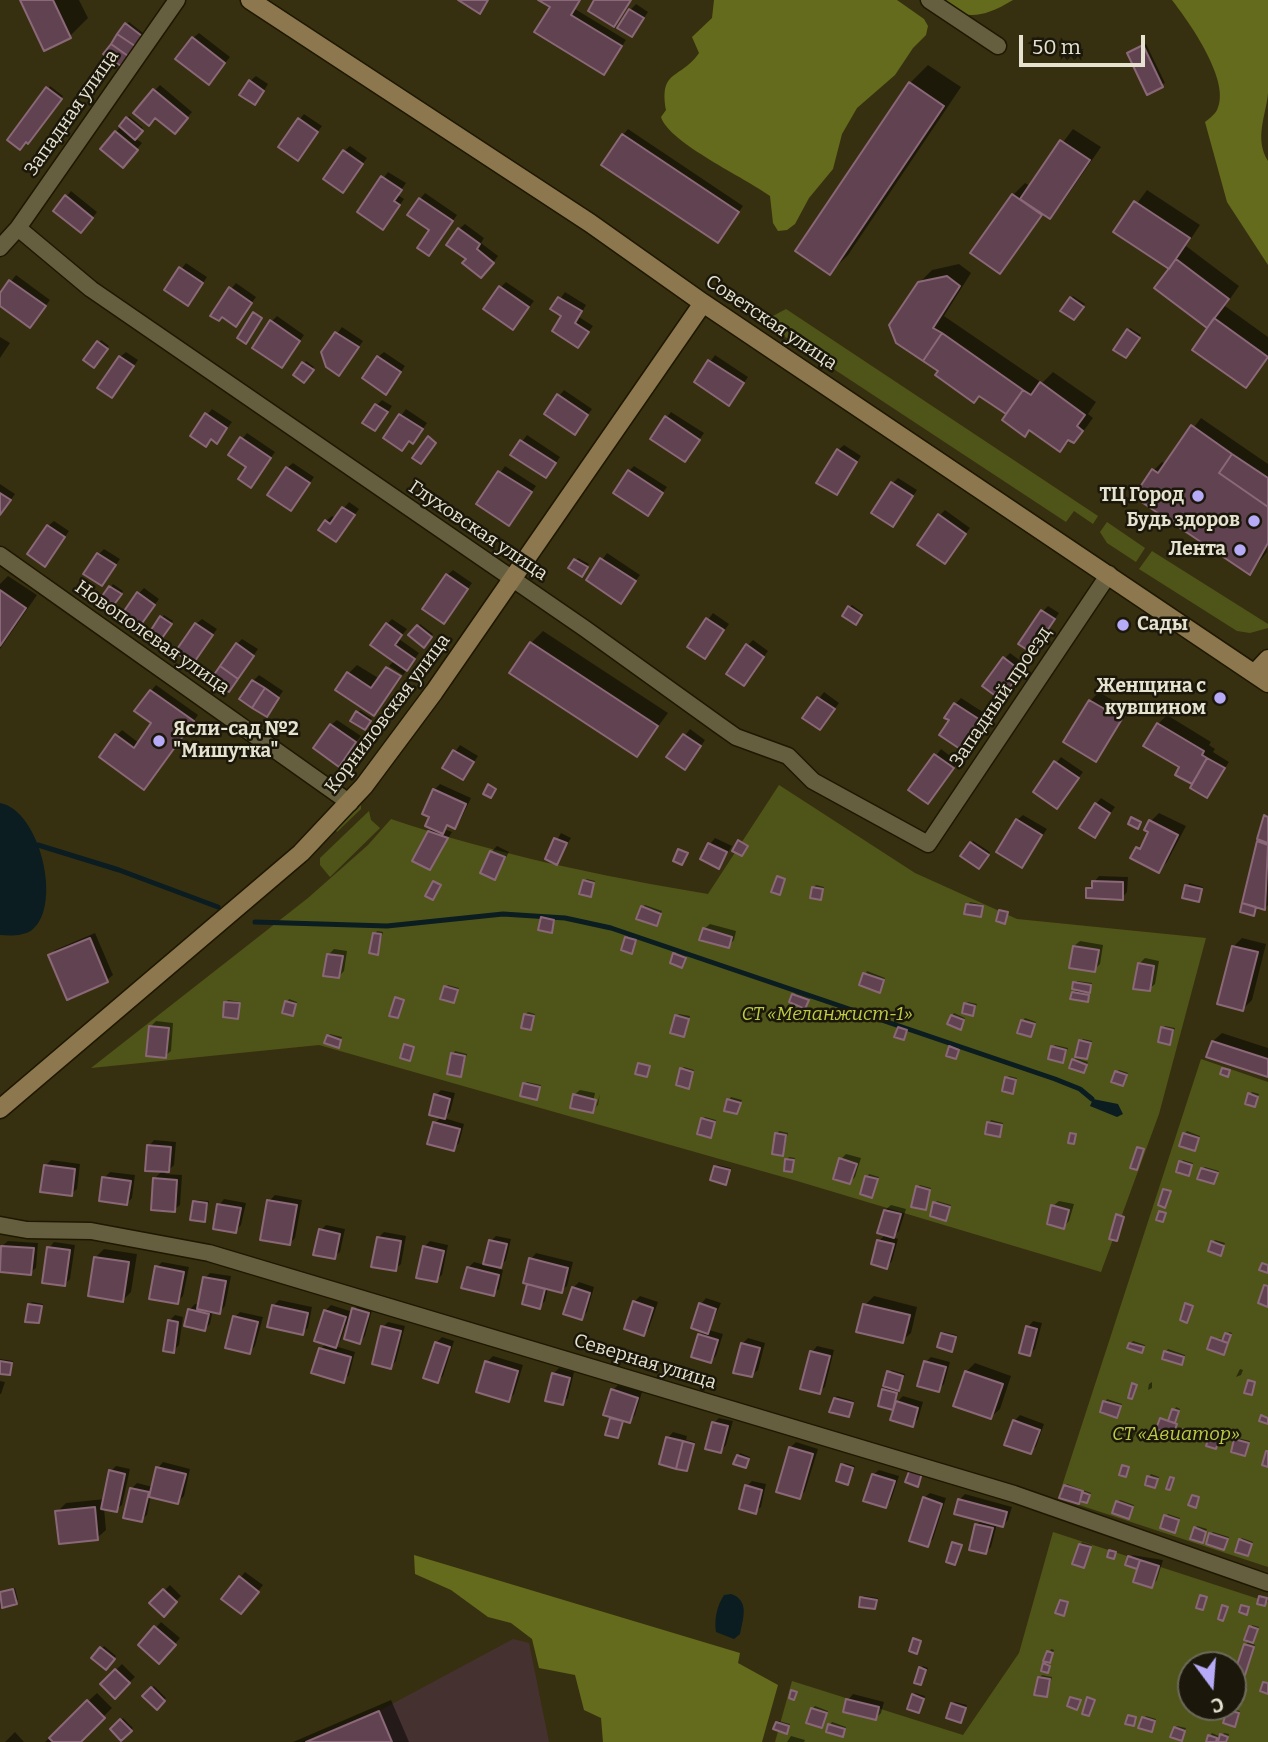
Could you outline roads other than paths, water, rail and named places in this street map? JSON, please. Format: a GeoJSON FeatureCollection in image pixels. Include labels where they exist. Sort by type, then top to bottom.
{"type":"FeatureCollection","features":[{"type":"Feature","properties":{"kind":"main road","name":"Советская улица"},"geometry":{"type":"LineString","coordinates":[[250,0],[590,223],[702,303],[1261,678]]}},
{"type":"Feature","properties":{"kind":"main road","name":"Корниловская улица"},"geometry":{"type":"LineString","coordinates":[[0,1109],[301,853],[350,803],[434,692],[702,303]]}},
{"type":"Feature","properties":{"kind":"main road"},"geometry":{"type":"LineString","coordinates":[[1261,678],[1268,659]]}},
{"type":"Feature","properties":{"kind":"street","name":"Западная улица"},"geometry":{"type":"LineString","coordinates":[[0,248],[18,228],[177,0]]}},
{"type":"Feature","properties":{"kind":"street"},"geometry":{"type":"LineString","coordinates":[[929,0],[998,46]]}},
{"type":"Feature","properties":{"kind":"street","name":"Глуховская улица"},"geometry":{"type":"LineString","coordinates":[[18,228],[91,289],[736,737],[788,756],[813,781],[928,844]]}},
{"type":"Feature","properties":{"kind":"street","name":"Новополевая улица"},"geometry":{"type":"LineString","coordinates":[[0,555],[350,803]]}},
{"type":"Feature","properties":{"kind":"street","name":"Западный проезд"},"geometry":{"type":"LineString","coordinates":[[928,844],[1109,574]]}},
{"type":"Feature","properties":{"kind":"street","name":"Северная улица"},"geometry":{"type":"LineString","coordinates":[[0,1225],[27,1230],[92,1231],[209,1254],[1014,1494],[1268,1583]]}},
{"type":"Feature","properties":{"kind":"waterway"},"geometry":{"type":"LineString","coordinates":[[38,845],[119,870],[218,907]]}},
{"type":"Feature","properties":{"kind":"waterway"},"geometry":{"type":"LineString","coordinates":[[255,922],[387,926],[503,914],[565,918],[611,928],[1055,1079],[1080,1089],[1092,1099]]}},
{"type":"Feature","properties":{"kind":"place","name":"ТЦ Город"},"geometry":{"type":"Point","coordinates":[1198,496]}},
{"type":"Feature","properties":{"kind":"place","name":"Будь здоров"},"geometry":{"type":"Point","coordinates":[1254,521]}},
{"type":"Feature","properties":{"kind":"place","name":"Лента"},"geometry":{"type":"Point","coordinates":[1240,550]}},
{"type":"Feature","properties":{"kind":"place","name":"Сады"},"geometry":{"type":"Point","coordinates":[1123,625]}},
{"type":"Feature","properties":{"kind":"place","name":"Женщина с кувшином"},"geometry":{"type":"Point","coordinates":[1220,698]}},
{"type":"Feature","properties":{"kind":"place","name":"Ясли-сад №2 \"Мишутка\""},"geometry":{"type":"Point","coordinates":[159,741]}},
{"type":"Feature","properties":{"kind":"park label","name":"СТ «Меланжист-1»"},"geometry":{"type":"Point","coordinates":[827,1015]}},
{"type":"Feature","properties":{"kind":"park label","name":"СТ «Авиатор»"},"geometry":{"type":"Point","coordinates":[1176,1435]}}]}
